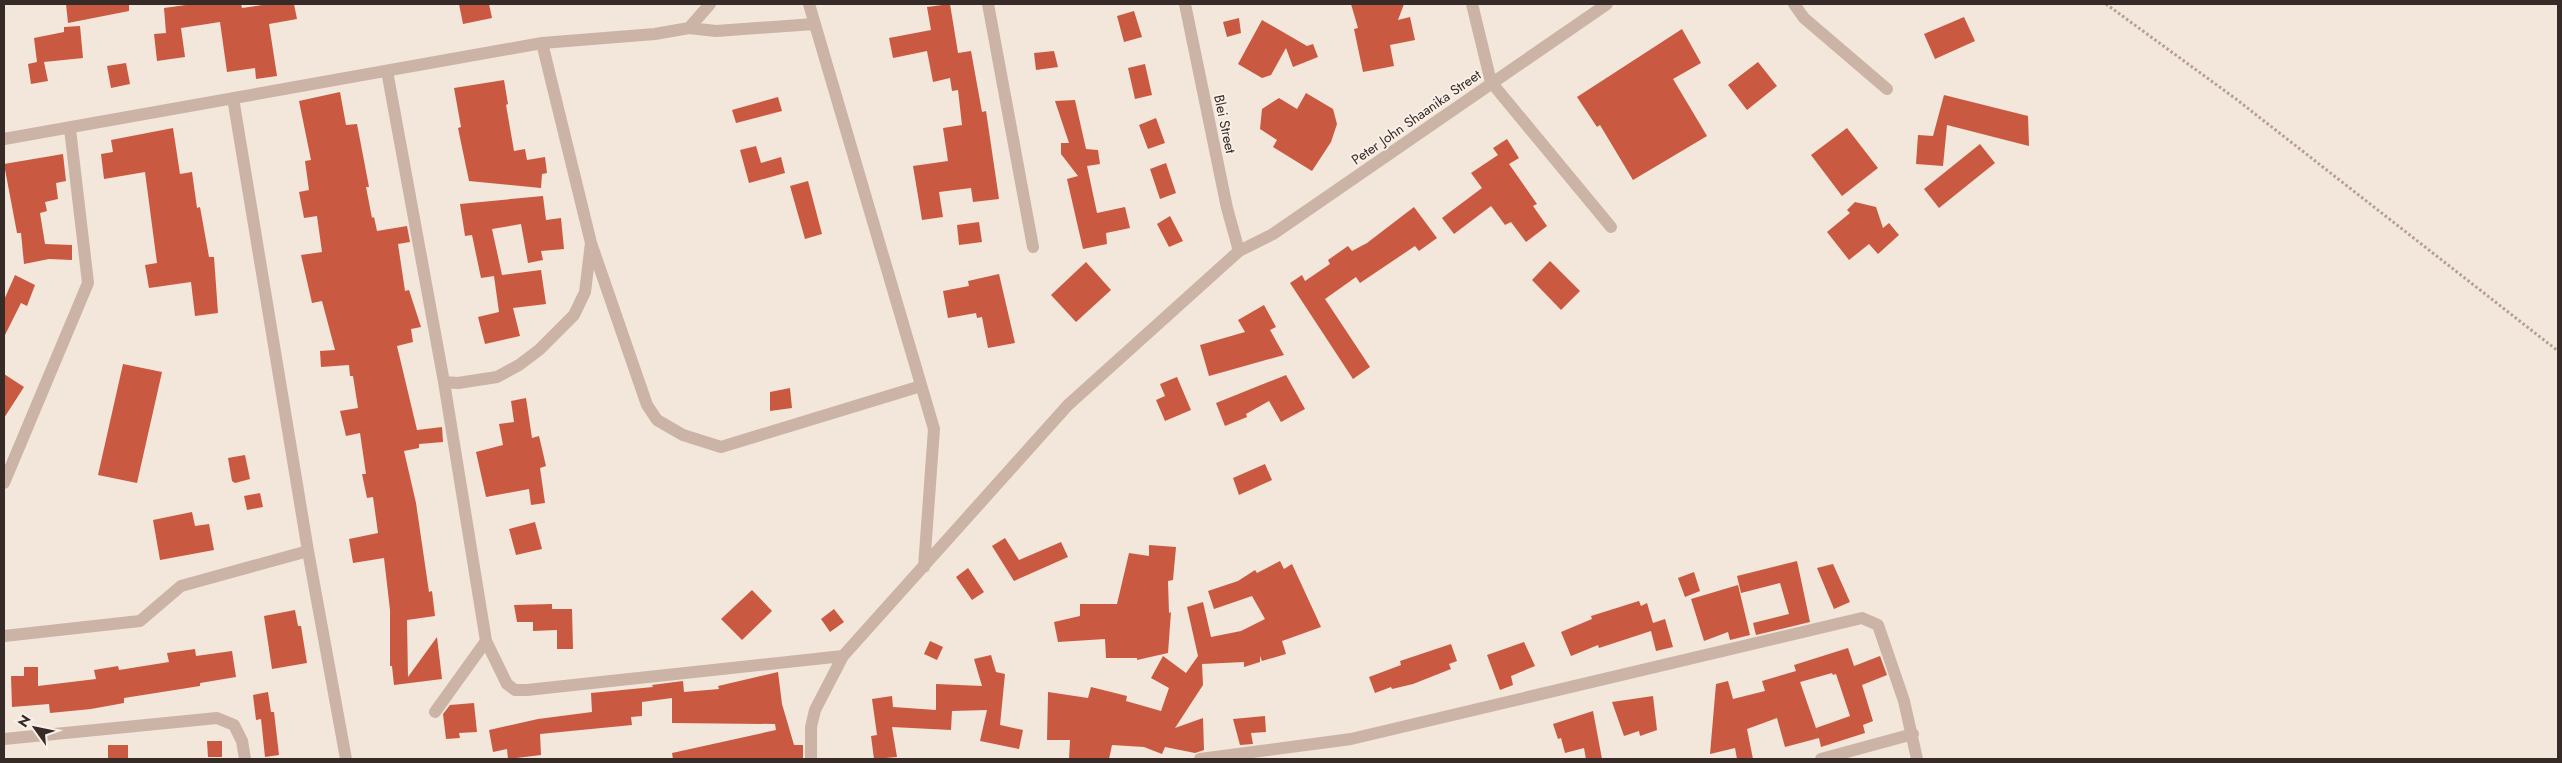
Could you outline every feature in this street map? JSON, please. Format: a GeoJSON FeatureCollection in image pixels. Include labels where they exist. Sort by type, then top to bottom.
{"type":"FeatureCollection","features":[{"type":"Feature","properties":{"kind":"street"},"geometry":{"type":"LineString","coordinates":[[689,28],[710,4]]}},
{"type":"Feature","properties":{"kind":"street"},"geometry":{"type":"LineString","coordinates":[[809,4],[934,429],[924,567]]}},
{"type":"Feature","properties":{"kind":"street"},"geometry":{"type":"LineString","coordinates":[[988,4],[1033,248]]}},
{"type":"Feature","properties":{"kind":"street","name":"Blei Street"},"geometry":{"type":"LineString","coordinates":[[1185,4],[1227,208],[1239,251]]}},
{"type":"Feature","properties":{"kind":"street"},"geometry":{"type":"LineString","coordinates":[[1472,4],[1491,82],[1611,227]]}},
{"type":"Feature","properties":{"kind":"street","name":"Peter John Shaanika Street"},"geometry":{"type":"LineString","coordinates":[[811,759],[812,728],[815,710],[843,656],[1068,405],[1239,251],[1273,234],[1491,82],[1608,4]]}},
{"type":"Feature","properties":{"kind":"street"},"geometry":{"type":"LineString","coordinates":[[1794,4],[1804,18],[1887,89]]}},
{"type":"Feature","properties":{"kind":"street"},"geometry":{"type":"LineString","coordinates":[[4,139],[70,129],[542,43],[655,34],[689,28],[716,31],[814,24]]}},
{"type":"Feature","properties":{"kind":"street"},"geometry":{"type":"LineString","coordinates":[[542,43],[591,242],[647,405],[657,420],[683,435],[721,447],[921,386]]}},
{"type":"Feature","properties":{"kind":"street"},"geometry":{"type":"LineString","coordinates":[[386,71],[444,382],[486,641],[507,684],[516,690],[527,690],[843,656]]}},
{"type":"Feature","properties":{"kind":"street"},"geometry":{"type":"LineString","coordinates":[[233,98],[308,551],[346,759]]}},
{"type":"Feature","properties":{"kind":"street"},"geometry":{"type":"LineString","coordinates":[[4,483],[88,283],[70,129]]}},
{"type":"Feature","properties":{"kind":"street"},"geometry":{"type":"LineString","coordinates":[[444,382],[478,381],[497,377],[519,365],[539,350],[574,315],[585,292],[591,242]]}},
{"type":"Feature","properties":{"kind":"street"},"geometry":{"type":"LineString","coordinates":[[4,636],[140,621],[181,586],[308,551]]}},
{"type":"Feature","properties":{"kind":"street"},"geometry":{"type":"LineString","coordinates":[[1200,759],[1351,740],[1862,618],[1878,625],[1896,674],[1913,734],[1917,759]]}},
{"type":"Feature","properties":{"kind":"street"},"geometry":{"type":"LineString","coordinates":[[435,712],[486,641]]}},
{"type":"Feature","properties":{"kind":"street"},"geometry":{"type":"LineString","coordinates":[[4,739],[217,718],[234,725],[242,741],[244,759]]}},
{"type":"Feature","properties":{"kind":"street"},"geometry":{"type":"LineString","coordinates":[[1821,759],[1913,734]]}},
{"type":"Feature","properties":{"kind":"path"},"geometry":{"type":"LineString","coordinates":[[2106,4],[2236,99],[2558,351]]}},
{"type":"Feature","properties":{"kind":"building"},"geometry":{"type":"Polygon","coordinates":[[[66,4],[129,4],[129,11],[68,23],[66,4]]]}},
{"type":"Feature","properties":{"kind":"building"},"geometry":{"type":"Polygon","coordinates":[[[193,4],[241,4],[242,8],[269,4],[294,4],[297,19],[269,24],[277,76],[256,79],[255,68],[227,72],[220,22],[181,28],[185,57],[157,61],[154,34],[166,33],[164,8],[193,4]]]}},
{"type":"Feature","properties":{"kind":"building"},"geometry":{"type":"Polygon","coordinates":[[[459,4],[489,4],[492,18],[463,24],[459,4]]]}},
{"type":"Feature","properties":{"kind":"building"},"geometry":{"type":"Polygon","coordinates":[[[950,4],[958,53],[971,51],[982,112],[986,111],[999,199],[973,202],[971,188],[939,192],[943,217],[922,220],[913,166],[948,161],[943,128],[962,125],[958,90],[952,91],[950,78],[933,82],[927,51],[893,58],[889,38],[931,30],[927,7],[950,4]]]}},
{"type":"Feature","properties":{"kind":"building"},"geometry":{"type":"Polygon","coordinates":[[[1351,4],[1404,4],[1398,20],[1410,17],[1415,40],[1390,45],[1394,66],[1363,72],[1354,29],[1358,28],[1351,4]]]}},
{"type":"Feature","properties":{"kind":"building"},"geometry":{"type":"Polygon","coordinates":[[[1134,11],[1142,37],[1124,42],[1117,16],[1134,11]]]}},
{"type":"Feature","properties":{"kind":"building"},"geometry":{"type":"Polygon","coordinates":[[[1964,17],[1975,41],[1935,59],[1924,34],[1964,17]]]}},
{"type":"Feature","properties":{"kind":"building"},"geometry":{"type":"Polygon","coordinates":[[[1239,18],[1241,33],[1227,37],[1223,22],[1239,18]]]}},
{"type":"Feature","properties":{"kind":"building"},"geometry":{"type":"Polygon","coordinates":[[[1262,20],[1307,46],[1313,44],[1318,57],[1293,67],[1286,48],[1271,75],[1262,78],[1238,64],[1262,20]]]}},
{"type":"Feature","properties":{"kind":"building"},"geometry":{"type":"Polygon","coordinates":[[[80,26],[83,58],[44,62],[48,81],[31,84],[28,64],[37,62],[34,38],[64,32],[64,27],[80,26]]]}},
{"type":"Feature","properties":{"kind":"building"},"geometry":{"type":"Polygon","coordinates":[[[1682,29],[1701,63],[1673,79],[1707,136],[1633,180],[1600,125],[1597,127],[1577,97],[1682,29]]]}},
{"type":"Feature","properties":{"kind":"building"},"geometry":{"type":"Polygon","coordinates":[[[1054,51],[1058,67],[1036,70],[1034,53],[1054,51]]]}},
{"type":"Feature","properties":{"kind":"building"},"geometry":{"type":"Polygon","coordinates":[[[1758,62],[1777,86],[1747,110],[1728,85],[1758,62]]]}},
{"type":"Feature","properties":{"kind":"building"},"geometry":{"type":"Polygon","coordinates":[[[126,63],[130,84],[111,88],[107,66],[126,63]]]}},
{"type":"Feature","properties":{"kind":"building"},"geometry":{"type":"Polygon","coordinates":[[[1145,64],[1152,95],[1135,99],[1128,68],[1145,64]]]}},
{"type":"Feature","properties":{"kind":"building"},"geometry":{"type":"Polygon","coordinates":[[[504,80],[508,104],[506,105],[514,151],[525,149],[527,160],[545,157],[547,173],[542,174],[541,188],[469,181],[458,128],[461,127],[454,88],[504,80]]]}},
{"type":"Feature","properties":{"kind":"building"},"geometry":{"type":"Polygon","coordinates":[[[340,92],[346,125],[357,124],[369,187],[366,187],[372,218],[374,217],[377,231],[407,226],[410,242],[398,244],[405,291],[409,290],[421,327],[411,329],[413,342],[397,346],[417,430],[442,427],[443,442],[419,444],[419,448],[404,451],[416,503],[429,592],[432,591],[435,616],[407,620],[408,677],[437,637],[442,679],[394,685],[392,666],[390,666],[390,610],[384,558],[353,563],[349,539],[378,533],[373,497],[367,498],[362,474],[366,474],[360,433],[346,436],[340,411],[358,408],[353,376],[350,376],[349,365],[321,367],[320,351],[335,350],[322,301],[312,303],[301,255],[322,252],[317,216],[304,218],[299,192],[309,190],[305,161],[311,160],[299,101],[340,92]]]}},
{"type":"Feature","properties":{"kind":"building"},"geometry":{"type":"Polygon","coordinates":[[[1306,93],[1333,109],[1337,124],[1331,142],[1312,171],[1273,147],[1277,140],[1260,129],[1262,109],[1279,98],[1297,109],[1306,93]]]}},
{"type":"Feature","properties":{"kind":"building"},"geometry":{"type":"Polygon","coordinates":[[[1944,95],[2028,116],[2029,146],[1947,125],[1943,166],[1916,164],[1918,135],[1933,136],[1944,95]]]}},
{"type":"Feature","properties":{"kind":"building"},"geometry":{"type":"Polygon","coordinates":[[[778,97],[782,111],[736,123],[732,110],[778,97]]]}},
{"type":"Feature","properties":{"kind":"building"},"geometry":{"type":"Polygon","coordinates":[[[1075,100],[1086,149],[1098,150],[1100,164],[1087,166],[1097,213],[1125,207],[1130,228],[1106,233],[1107,244],[1083,249],[1067,179],[1078,176],[1061,154],[1061,143],[1069,143],[1055,101],[1075,100]]]}},
{"type":"Feature","properties":{"kind":"building"},"geometry":{"type":"Polygon","coordinates":[[[1156,118],[1165,143],[1148,149],[1139,125],[1156,118]]]}},
{"type":"Feature","properties":{"kind":"building"},"geometry":{"type":"Polygon","coordinates":[[[173,128],[180,174],[192,172],[197,208],[200,207],[209,257],[214,257],[218,313],[195,316],[191,282],[149,288],[145,265],[157,263],[145,172],[104,179],[101,154],[113,152],[111,140],[173,128]]]}},
{"type":"Feature","properties":{"kind":"building"},"geometry":{"type":"Polygon","coordinates":[[[1847,128],[1878,168],[1842,196],[1811,155],[1847,128]]]}},
{"type":"Feature","properties":{"kind":"building"},"geometry":{"type":"Polygon","coordinates":[[[1507,139],[1519,158],[1509,164],[1537,204],[1533,206],[1547,226],[1526,242],[1511,222],[1505,225],[1491,206],[1454,234],[1442,218],[1482,188],[1471,173],[1498,155],[1493,148],[1507,139]]]}},
{"type":"Feature","properties":{"kind":"building"},"geometry":{"type":"Polygon","coordinates":[[[1980,144],[1995,163],[1939,208],[1924,189],[1980,144]]]}},
{"type":"Feature","properties":{"kind":"building"},"geometry":{"type":"Polygon","coordinates":[[[756,146],[761,163],[781,157],[785,173],[749,183],[740,150],[756,146]]]}},
{"type":"Feature","properties":{"kind":"building"},"geometry":{"type":"Polygon","coordinates":[[[63,154],[66,181],[56,183],[58,199],[45,202],[47,211],[40,213],[45,244],[72,245],[72,260],[49,259],[24,264],[21,233],[17,233],[4,164],[63,154]]]}},
{"type":"Feature","properties":{"kind":"building"},"geometry":{"type":"Polygon","coordinates":[[[1166,163],[1176,193],[1160,199],[1150,169],[1166,163]]]}},
{"type":"Feature","properties":{"kind":"building"},"geometry":{"type":"Polygon","coordinates":[[[808,181],[822,234],[805,239],[790,186],[808,181]]]}},
{"type":"Feature","properties":{"kind":"building"},"geometry":{"type":"Polygon","coordinates":[[[543,196],[546,220],[561,218],[564,249],[541,251],[543,260],[528,263],[521,224],[492,229],[502,275],[541,270],[546,304],[513,308],[520,336],[485,344],[478,317],[499,312],[494,276],[481,278],[472,235],[465,236],[460,204],[543,196]]]}},
{"type":"Feature","properties":{"kind":"building"},"geometry":{"type":"Polygon","coordinates":[[[1855,202],[1876,207],[1883,228],[1889,223],[1899,235],[1878,254],[1869,244],[1849,260],[1827,232],[1850,213],[1847,210],[1855,202]]]}},
{"type":"Feature","properties":{"kind":"building"},"geometry":{"type":"Polygon","coordinates":[[[1414,207],[1437,238],[1419,251],[1415,246],[1360,283],[1356,277],[1325,299],[1370,367],[1353,379],[1290,283],[1302,275],[1305,281],[1330,264],[1328,260],[1348,246],[1352,251],[1367,243],[1414,207]]]}},
{"type":"Feature","properties":{"kind":"building"},"geometry":{"type":"Polygon","coordinates":[[[1170,216],[1183,241],[1169,247],[1157,224],[1170,216]]]}},
{"type":"Feature","properties":{"kind":"building"},"geometry":{"type":"Polygon","coordinates":[[[979,222],[982,242],[959,245],[957,225],[979,222]]]}},
{"type":"Feature","properties":{"kind":"building"},"geometry":{"type":"Polygon","coordinates":[[[1550,261],[1580,291],[1561,310],[1532,280],[1550,261]]]}},
{"type":"Feature","properties":{"kind":"building"},"geometry":{"type":"Polygon","coordinates":[[[1086,262],[1111,290],[1076,322],[1051,295],[1086,262]]]}},
{"type":"Feature","properties":{"kind":"building"},"geometry":{"type":"Polygon","coordinates":[[[999,274],[1015,343],[988,348],[982,317],[977,318],[976,313],[948,318],[943,291],[969,286],[968,281],[999,274]]]}},
{"type":"Feature","properties":{"kind":"building"},"geometry":{"type":"Polygon","coordinates":[[[15,275],[35,285],[27,306],[21,303],[4,337],[4,300],[15,275]]]}},
{"type":"Feature","properties":{"kind":"building"},"geometry":{"type":"Polygon","coordinates":[[[1264,305],[1276,327],[1270,330],[1284,355],[1209,376],[1200,345],[1245,332],[1238,320],[1264,305]]]}},
{"type":"Feature","properties":{"kind":"building"},"geometry":{"type":"Polygon","coordinates":[[[123,364],[162,372],[137,483],[98,475],[123,364]]]}},
{"type":"Feature","properties":{"kind":"building"},"geometry":{"type":"Polygon","coordinates":[[[4,374],[24,387],[4,418],[4,374]]]}},
{"type":"Feature","properties":{"kind":"building"},"geometry":{"type":"Polygon","coordinates":[[[1286,375],[1305,409],[1281,422],[1269,401],[1246,414],[1247,417],[1225,426],[1216,403],[1286,375]]]}},
{"type":"Feature","properties":{"kind":"building"},"geometry":{"type":"Polygon","coordinates":[[[1177,377],[1191,410],[1165,421],[1156,400],[1165,396],[1160,384],[1177,377]]]}},
{"type":"Feature","properties":{"kind":"building"},"geometry":{"type":"Polygon","coordinates":[[[790,388],[792,408],[770,411],[770,392],[790,388]]]}},
{"type":"Feature","properties":{"kind":"building"},"geometry":{"type":"Polygon","coordinates":[[[526,398],[532,438],[539,436],[546,466],[540,468],[545,503],[531,505],[529,489],[486,497],[476,452],[503,445],[499,424],[514,422],[511,401],[526,398]]]}},
{"type":"Feature","properties":{"kind":"building"},"geometry":{"type":"Polygon","coordinates":[[[245,455],[250,479],[235,483],[232,481],[228,458],[245,455]]]}},
{"type":"Feature","properties":{"kind":"building"},"geometry":{"type":"Polygon","coordinates":[[[1265,464],[1272,480],[1239,495],[1233,478],[1265,464]]]}},
{"type":"Feature","properties":{"kind":"building"},"geometry":{"type":"Polygon","coordinates":[[[260,493],[263,507],[247,510],[244,496],[260,493]]]}},
{"type":"Feature","properties":{"kind":"building"},"geometry":{"type":"Polygon","coordinates":[[[192,512],[195,526],[209,524],[214,550],[160,560],[153,520],[192,512]]]}},
{"type":"Feature","properties":{"kind":"building"},"geometry":{"type":"Polygon","coordinates":[[[535,522],[542,549],[516,555],[509,529],[535,522]]]}},
{"type":"Feature","properties":{"kind":"building"},"geometry":{"type":"Polygon","coordinates":[[[1005,538],[1019,560],[1061,542],[1068,557],[1014,581],[992,546],[1005,538]]]}},
{"type":"Feature","properties":{"kind":"building"},"geometry":{"type":"Polygon","coordinates":[[[1149,545],[1176,547],[1173,580],[1168,581],[1169,613],[1171,612],[1168,653],[1137,660],[1137,658],[1106,658],[1105,639],[1058,642],[1054,622],[1080,616],[1080,604],[1117,604],[1129,553],[1149,556],[1149,545]]]}},
{"type":"Feature","properties":{"kind":"building"},"geometry":{"type":"Polygon","coordinates":[[[1280,561],[1284,569],[1292,564],[1321,627],[1282,641],[1286,654],[1262,661],[1260,656],[1260,662],[1244,667],[1244,662],[1202,664],[1203,685],[1175,728],[1203,718],[1204,750],[1195,753],[1165,747],[1162,754],[1144,747],[1112,745],[1109,759],[1069,759],[1070,740],[1047,740],[1048,692],[1088,698],[1091,687],[1127,696],[1126,701],[1161,711],[1169,688],[1151,678],[1163,656],[1186,673],[1198,656],[1187,607],[1203,602],[1211,637],[1241,631],[1265,619],[1252,596],[1214,609],[1208,591],[1238,581],[1255,570],[1257,573],[1280,561]]]}},
{"type":"Feature","properties":{"kind":"building"},"geometry":{"type":"Polygon","coordinates":[[[1797,561],[1810,622],[1756,635],[1753,623],[1789,614],[1780,583],[1741,593],[1737,576],[1797,561]]]}},
{"type":"Feature","properties":{"kind":"building"},"geometry":{"type":"Polygon","coordinates":[[[1833,564],[1850,602],[1834,609],[1817,568],[1833,564]]]}},
{"type":"Feature","properties":{"kind":"building"},"geometry":{"type":"Polygon","coordinates":[[[968,568],[984,592],[972,600],[956,577],[968,568]]]}},
{"type":"Feature","properties":{"kind":"building"},"geometry":{"type":"Polygon","coordinates":[[[1694,572],[1700,591],[1685,597],[1678,578],[1694,572]]]}},
{"type":"Feature","properties":{"kind":"building"},"geometry":{"type":"Polygon","coordinates":[[[1738,585],[1750,635],[1730,640],[1728,632],[1704,641],[1691,599],[1738,585]]]}},
{"type":"Feature","properties":{"kind":"building"},"geometry":{"type":"Polygon","coordinates":[[[752,590],[772,611],[742,640],[721,619],[752,590]]]}},
{"type":"Feature","properties":{"kind":"building"},"geometry":{"type":"Polygon","coordinates":[[[1639,601],[1641,606],[1647,603],[1653,623],[1665,619],[1673,647],[1656,651],[1651,631],[1599,648],[1598,645],[1571,656],[1561,632],[1592,619],[1591,616],[1639,601]]]}},
{"type":"Feature","properties":{"kind":"building"},"geometry":{"type":"Polygon","coordinates":[[[552,604],[552,609],[572,609],[573,649],[557,649],[557,630],[533,631],[533,622],[517,622],[514,605],[552,604]]]}},
{"type":"Feature","properties":{"kind":"building"},"geometry":{"type":"Polygon","coordinates":[[[834,609],[844,622],[830,632],[821,619],[834,609]]]}},
{"type":"Feature","properties":{"kind":"building"},"geometry":{"type":"Polygon","coordinates":[[[295,610],[298,626],[301,626],[307,663],[272,669],[264,616],[295,610]]]}},
{"type":"Feature","properties":{"kind":"building"},"geometry":{"type":"Polygon","coordinates":[[[930,641],[943,647],[937,660],[924,654],[930,641]]]}},
{"type":"Feature","properties":{"kind":"building"},"geometry":{"type":"Polygon","coordinates":[[[1524,642],[1535,666],[1511,676],[1513,685],[1500,690],[1487,655],[1524,642]]]}},
{"type":"Feature","properties":{"kind":"building"},"geometry":{"type":"Polygon","coordinates":[[[1451,644],[1457,661],[1449,664],[1451,669],[1413,684],[1392,689],[1391,687],[1375,693],[1369,677],[1401,665],[1400,661],[1451,644]]]}},
{"type":"Feature","properties":{"kind":"building"},"geometry":{"type":"Polygon","coordinates":[[[1848,648],[1854,666],[1880,656],[1887,675],[1862,685],[1873,721],[1863,725],[1865,733],[1821,747],[1819,738],[1785,747],[1777,718],[1747,729],[1753,759],[1737,759],[1735,748],[1710,754],[1716,684],[1728,681],[1733,699],[1765,691],[1762,681],[1796,671],[1794,665],[1848,648]],[[1832,673],[1800,682],[1818,734],[1816,728],[1850,716],[1836,674],[1833,675],[1832,673]]]}},
{"type":"Feature","properties":{"kind":"building"},"geometry":{"type":"Polygon","coordinates":[[[195,649],[196,656],[232,651],[236,677],[200,683],[200,686],[124,698],[124,703],[91,709],[50,713],[49,704],[12,707],[11,676],[24,676],[24,667],[38,667],[38,686],[96,679],[94,670],[118,666],[119,670],[169,662],[167,653],[195,649]]]}},
{"type":"Feature","properties":{"kind":"building"},"geometry":{"type":"Polygon","coordinates":[[[991,655],[996,672],[1005,674],[1000,725],[1023,730],[1019,749],[980,741],[987,710],[952,711],[951,730],[892,727],[897,757],[874,759],[871,736],[877,735],[872,699],[892,696],[893,707],[936,710],[936,684],[982,686],[974,659],[991,655]]]}},
{"type":"Feature","properties":{"kind":"building"},"geometry":{"type":"Polygon","coordinates":[[[778,672],[782,704],[794,745],[803,745],[803,759],[673,759],[672,753],[776,730],[775,724],[672,723],[672,698],[642,702],[642,716],[631,717],[632,725],[540,734],[541,755],[508,759],[507,749],[493,752],[489,730],[538,719],[592,712],[591,693],[653,687],[652,685],[683,681],[684,692],[719,689],[718,686],[778,672]]]}},
{"type":"Feature","properties":{"kind":"building"},"geometry":{"type":"Polygon","coordinates":[[[268,692],[271,712],[274,712],[279,755],[265,757],[261,719],[256,720],[253,695],[268,692]]]}},
{"type":"Feature","properties":{"kind":"building"},"geometry":{"type":"Polygon","coordinates":[[[1653,696],[1657,730],[1640,736],[1639,731],[1624,736],[1612,702],[1653,696]]]}},
{"type":"Feature","properties":{"kind":"building"},"geometry":{"type":"Polygon","coordinates":[[[474,703],[477,732],[459,733],[460,738],[446,739],[443,714],[450,705],[474,703]]]}},
{"type":"Feature","properties":{"kind":"building"},"geometry":{"type":"Polygon","coordinates":[[[1593,711],[1602,759],[1586,759],[1584,748],[1565,753],[1561,738],[1558,739],[1553,724],[1593,711]]]}},
{"type":"Feature","properties":{"kind":"building"},"geometry":{"type":"Polygon","coordinates":[[[1265,716],[1266,732],[1251,733],[1253,744],[1240,745],[1233,719],[1265,716]]]}},
{"type":"Feature","properties":{"kind":"building"},"geometry":{"type":"Polygon","coordinates":[[[207,741],[222,741],[222,757],[208,757],[207,741]]]}},
{"type":"Feature","properties":{"kind":"building"},"geometry":{"type":"Polygon","coordinates":[[[108,745],[128,745],[128,759],[108,759],[108,745]]]}}]}
